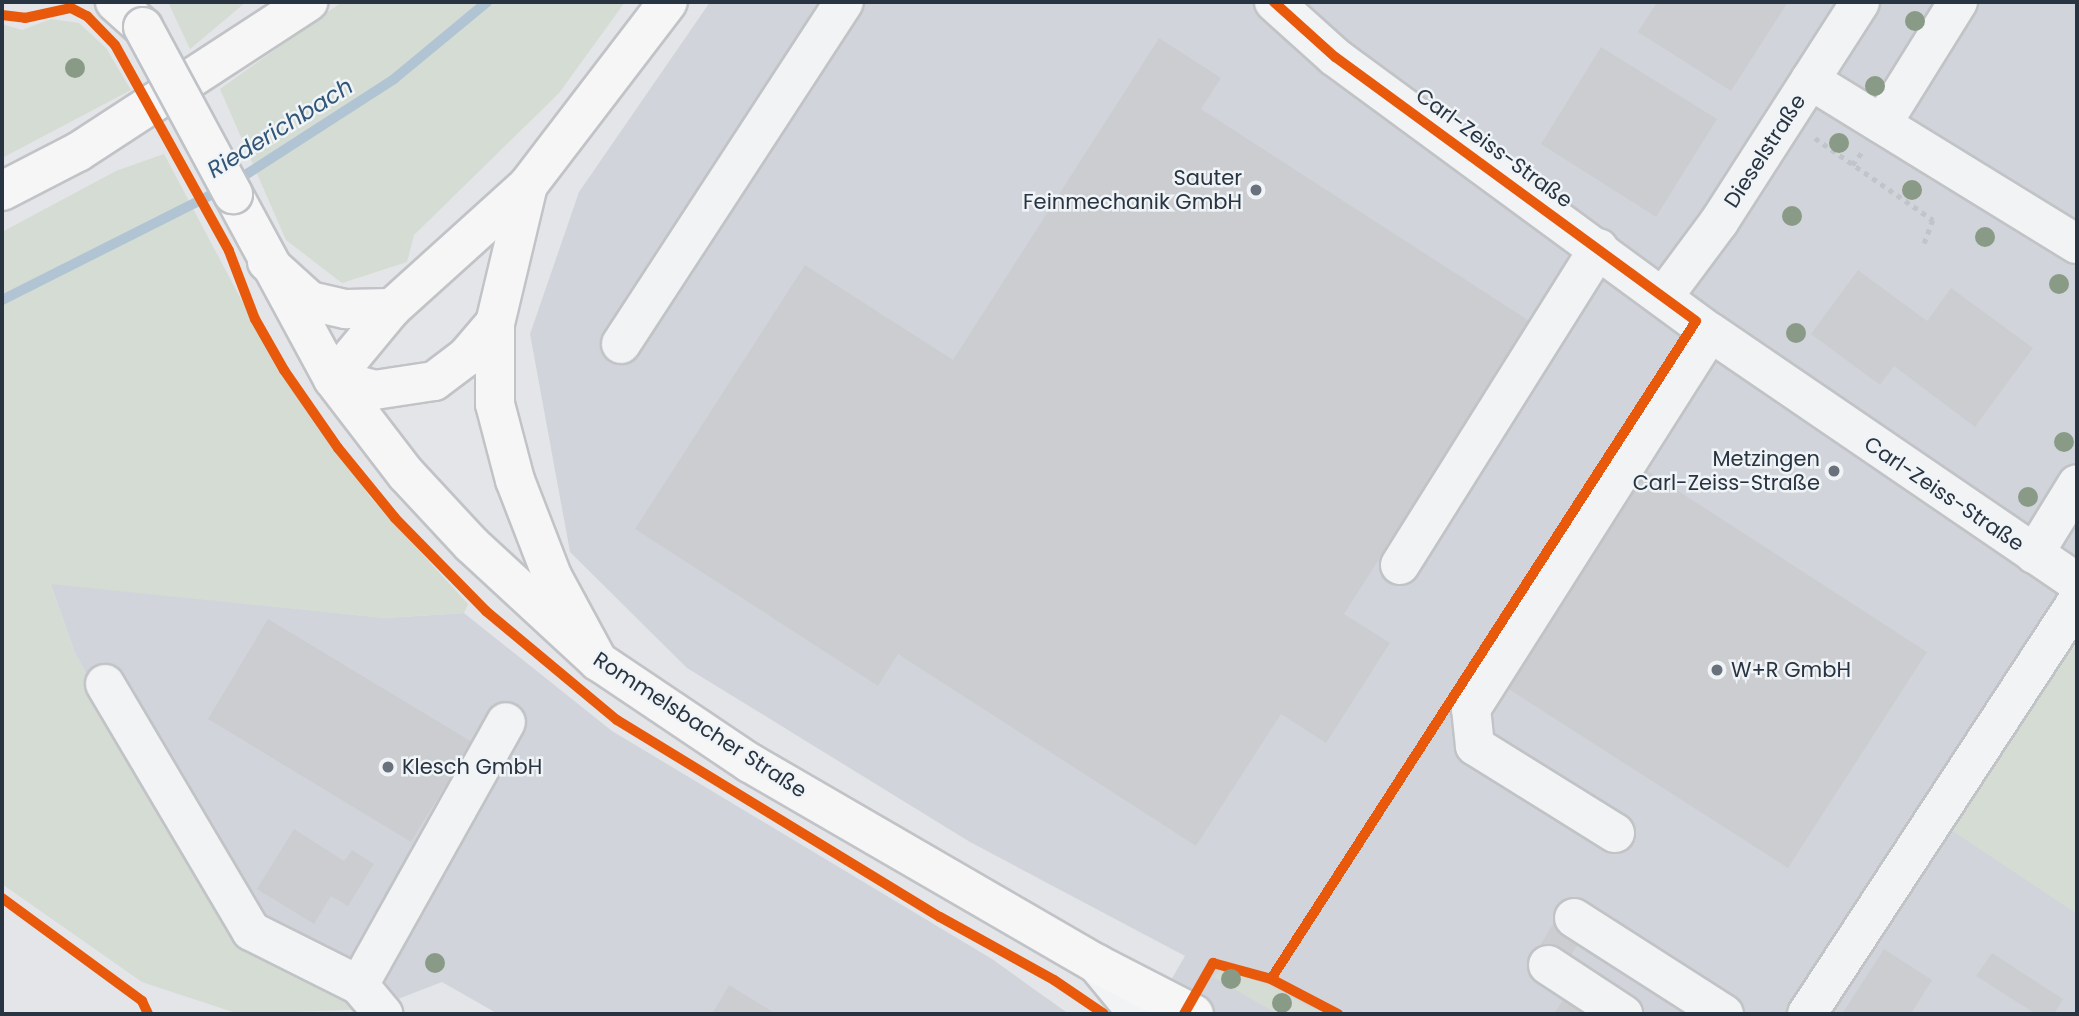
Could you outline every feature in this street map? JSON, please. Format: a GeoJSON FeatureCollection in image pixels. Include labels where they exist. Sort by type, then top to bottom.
{"type":"FeatureCollection","features":[{"type":"Feature","properties":{"kind":"main road","name":"Rommelsbacher Straße"},"geometry":{"type":"LineString","coordinates":[[115,2],[141,14],[267,262],[333,379],[406,474],[471,544],[598,661],[751,763],[1097,964],[1194,1014]]}},
{"type":"Feature","properties":{"kind":"main road"},"geometry":{"type":"LineString","coordinates":[[2,191],[78,152],[308,2]]}},
{"type":"Feature","properties":{"kind":"main road"},"geometry":{"type":"LineString","coordinates":[[495,323],[466,357],[434,381],[375,390],[333,379],[392,309],[528,185],[668,2]]}},
{"type":"Feature","properties":{"kind":"main road"},"geometry":{"type":"LineString","coordinates":[[528,185],[495,323],[495,404],[515,480],[552,576],[598,661]]}},
{"type":"Feature","properties":{"kind":"main road"},"geometry":{"type":"LineString","coordinates":[[267,262],[310,301],[346,309],[392,309]]}},
{"type":"Feature","properties":{"kind":"street"},"geometry":{"type":"LineString","coordinates":[[621,344],[844,2]]}},
{"type":"Feature","properties":{"kind":"street","name":"Carl-Zeiss-Straße"},"geometry":{"type":"LineString","coordinates":[[1273,2],[1335,57],[1710,332],[2077,582]]}},
{"type":"Feature","properties":{"kind":"street","name":"Dieselstraße"},"geometry":{"type":"LineString","coordinates":[[1664,296],[1860,2]]}},
{"type":"Feature","properties":{"kind":"street"},"geometry":{"type":"LineString","coordinates":[[1882,124],[1958,2]]}},
{"type":"Feature","properties":{"kind":"street"},"geometry":{"type":"LineString","coordinates":[[1810,80],[2077,244]]}},
{"type":"Feature","properties":{"kind":"street"},"geometry":{"type":"LineString","coordinates":[[1400,565],[1599,248]]}},
{"type":"Feature","properties":{"kind":"street"},"geometry":{"type":"LineString","coordinates":[[1615,833],[1475,746],[1471,709],[1710,332]]}},
{"type":"Feature","properties":{"kind":"street"},"geometry":{"type":"LineString","coordinates":[[2034,554],[2077,484]]}},
{"type":"Feature","properties":{"kind":"street"},"geometry":{"type":"LineString","coordinates":[[1807,1014],[2077,603]]}},
{"type":"Feature","properties":{"kind":"street"},"geometry":{"type":"LineString","coordinates":[[105,684],[251,931],[359,985],[383,1014]]}},
{"type":"Feature","properties":{"kind":"street"},"geometry":{"type":"LineString","coordinates":[[359,985],[506,722]]}},
{"type":"Feature","properties":{"kind":"street"},"geometry":{"type":"LineString","coordinates":[[1574,918],[1724,1014]]}},
{"type":"Feature","properties":{"kind":"street"},"geometry":{"type":"LineString","coordinates":[[1097,964],[1138,1014]]}},
{"type":"Feature","properties":{"kind":"street"},"geometry":{"type":"LineString","coordinates":[[1548,965],[1623,1014]]}},
{"type":"Feature","properties":{"kind":"path"},"geometry":{"type":"LineString","coordinates":[[1835,154],[1933,220],[1924,246]]}},
{"type":"Feature","properties":{"kind":"path"},"geometry":{"type":"LineString","coordinates":[[1271,979],[1338,1014]]}},
{"type":"Feature","properties":{"kind":"shaded area"},"geometry":{"type":"Polygon","coordinates":[[[168,2],[246,2],[190,49],[168,2]]]}},
{"type":"Feature","properties":{"kind":"shaded area"},"geometry":{"type":"Polygon","coordinates":[[[342,2],[625,2],[559,93],[414,235],[407,262],[342,283],[286,240],[220,89],[342,2]]]}},
{"type":"Feature","properties":{"kind":"shaded area"},"geometry":{"type":"Polygon","coordinates":[[[710,2],[2077,2],[2077,1014],[1151,1014],[1185,956],[970,842],[687,668],[570,552],[530,334],[579,192],[710,2]]]}},
{"type":"Feature","properties":{"kind":"shaded area"},"geometry":{"type":"Polygon","coordinates":[[[51,19],[79,23],[106,48],[131,90],[2,158],[2,24],[22,30],[51,19]]]}},
{"type":"Feature","properties":{"kind":"shaded area"},"geometry":{"type":"Polygon","coordinates":[[[164,154],[243,303],[370,497],[468,604],[464,613],[385,618],[50,584],[75,653],[237,948],[372,1009],[239,1014],[142,982],[2,884],[2,232],[116,171],[164,154]]]}},
{"type":"Feature","properties":{"kind":"shaded area"},"geometry":{"type":"Polygon","coordinates":[[[50,583],[385,618],[464,613],[612,731],[992,959],[1069,1014],[498,1014],[442,982],[372,1009],[237,948],[75,653],[50,583]]]}},
{"type":"Feature","properties":{"kind":"shaded area"},"geometry":{"type":"Polygon","coordinates":[[[2069,639],[2077,644],[2077,914],[1945,826],[2069,639]]]}},
{"type":"Feature","properties":{"kind":"shaded area"},"geometry":{"type":"Polygon","coordinates":[[[1221,970],[1267,984],[1324,1014],[1278,1014],[1213,977],[1221,970]]]}},
{"type":"Feature","properties":{"kind":"building"},"geometry":{"type":"Polygon","coordinates":[[[1657,2],[1788,2],[1731,91],[1638,32],[1657,2]]]}},
{"type":"Feature","properties":{"kind":"building"},"geometry":{"type":"Polygon","coordinates":[[[1159,38],[1221,78],[1201,109],[1531,322],[1344,614],[1390,643],[1326,743],[1281,714],[1196,846],[898,654],[878,686],[635,529],[805,265],[953,360],[1159,38]]]}},
{"type":"Feature","properties":{"kind":"building"},"geometry":{"type":"Polygon","coordinates":[[[1601,47],[1717,119],[1656,217],[1541,144],[1601,47]]]}},
{"type":"Feature","properties":{"kind":"building"},"geometry":{"type":"Polygon","coordinates":[[[1858,270],[1927,321],[1951,288],[2033,348],[1975,427],[1894,366],[1880,385],[1811,334],[1858,270]]]}},
{"type":"Feature","properties":{"kind":"building","name":"W+R GmbH"},"geometry":{"type":"Polygon","coordinates":[[[1646,470],[1927,652],[1788,868],[1507,688],[1646,470]]]}},
{"type":"Feature","properties":{"kind":"building"},"geometry":{"type":"Polygon","coordinates":[[[268,619],[472,742],[411,842],[208,719],[268,619]]]}},
{"type":"Feature","properties":{"kind":"building"},"geometry":{"type":"Polygon","coordinates":[[[294,829],[344,861],[352,850],[374,864],[348,906],[331,896],[314,924],[257,889],[294,829]]]}},
{"type":"Feature","properties":{"kind":"building"},"geometry":{"type":"Polygon","coordinates":[[[1558,916],[1585,934],[1565,964],[1539,947],[1558,916]]]}},
{"type":"Feature","properties":{"kind":"building"},"geometry":{"type":"Polygon","coordinates":[[[1884,949],[1932,980],[1911,1014],[1842,1014],[1884,949]]]}},
{"type":"Feature","properties":{"kind":"building"},"geometry":{"type":"Polygon","coordinates":[[[1992,953],[2063,999],[2054,1014],[2036,1014],[1976,976],[1992,953]]]}},
{"type":"Feature","properties":{"kind":"building"},"geometry":{"type":"Polygon","coordinates":[[[729,985],[776,1014],[712,1014],[729,985]]]}},
{"type":"Feature","properties":{"kind":"building"},"geometry":{"type":"Polygon","coordinates":[[[1566,995],[1596,1014],[1554,1014],[1566,995]]]}},
{"type":"Feature","properties":{"kind":"waterway","name":"Riederichbach"},"geometry":{"type":"LineString","coordinates":[[236,181],[394,79],[487,2]]}},
{"type":"Feature","properties":{"kind":"waterway","name":"Riederichbach"},"geometry":{"type":"LineString","coordinates":[[2,300],[223,189]]}},
{"type":"Feature","properties":{"kind":"cycle path"},"geometry":{"type":"LineString","coordinates":[[1271,979],[1696,321],[1335,57],[1274,2]]}},
{"type":"Feature","properties":{"kind":"cycle path"},"geometry":{"type":"LineString","coordinates":[[2,15],[25,18],[71,8],[87,16],[115,45],[229,251],[255,319],[284,370],[338,448],[395,518],[486,611],[617,720],[940,917],[1054,980],[1104,1014]]}},
{"type":"Feature","properties":{"kind":"cycle path"},"geometry":{"type":"LineString","coordinates":[[2,898],[142,1001],[148,1014]]}},
{"type":"Feature","properties":{"kind":"cycle path"},"geometry":{"type":"LineString","coordinates":[[1184,1014],[1213,963],[1271,979],[1338,1014]]}},
{"type":"Feature","properties":{"kind":"place","name":"Sauter Feinmechanik GmbH"},"geometry":{"type":"Point","coordinates":[1256,190]}},
{"type":"Feature","properties":{"kind":"place","name":"Metzingen Carl-Zeiss-Straße"},"geometry":{"type":"Point","coordinates":[1834,471]}},
{"type":"Feature","properties":{"kind":"place","name":"W+R GmbH"},"geometry":{"type":"Point","coordinates":[1717,670]}},
{"type":"Feature","properties":{"kind":"place","name":"Klesch GmbH"},"geometry":{"type":"Point","coordinates":[388,767]}}]}
